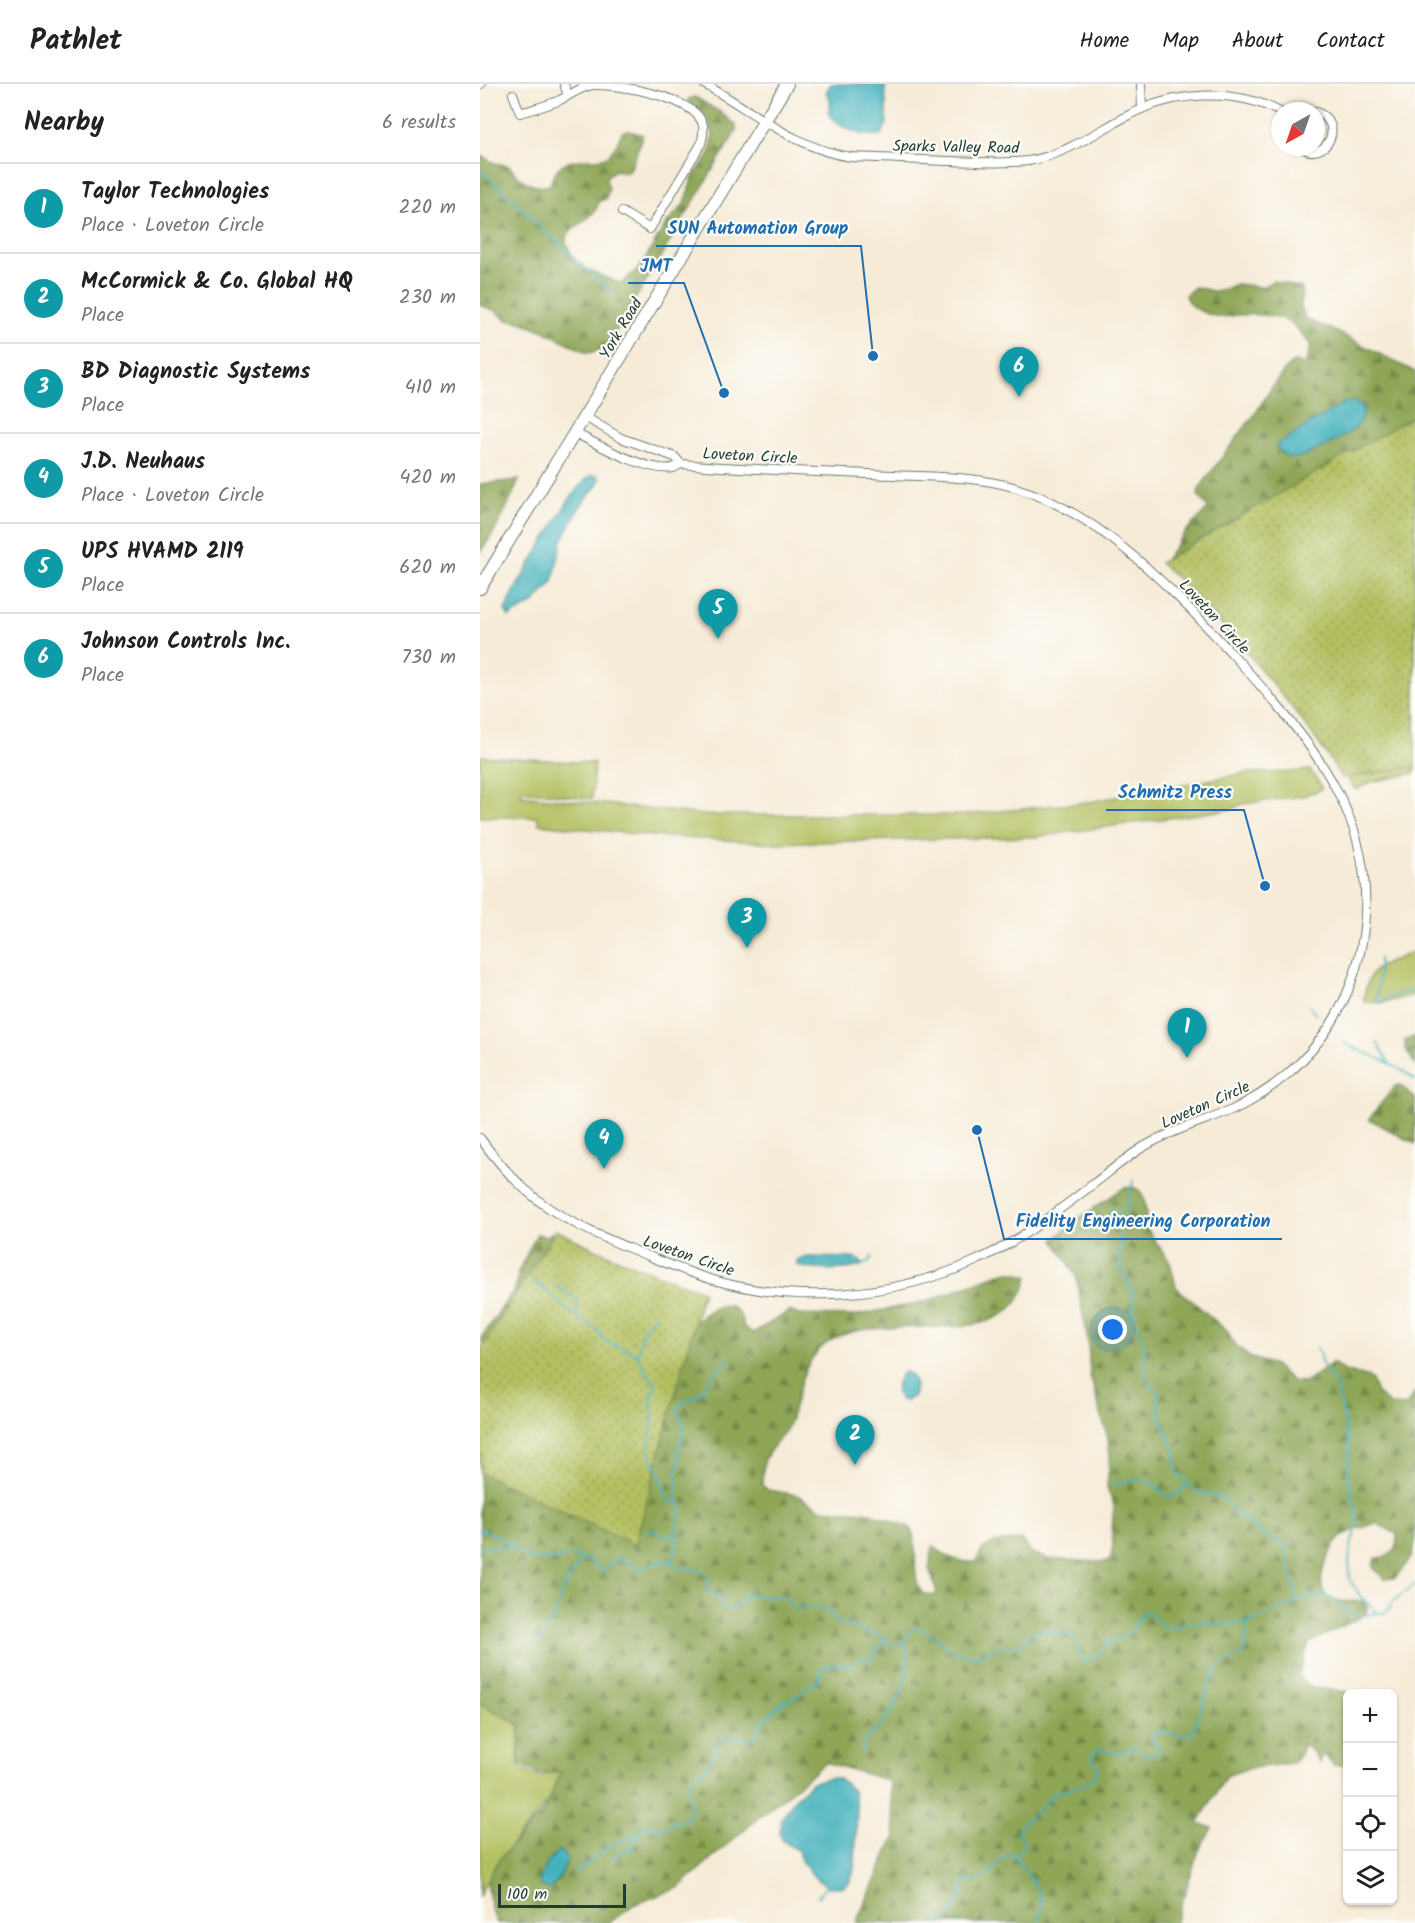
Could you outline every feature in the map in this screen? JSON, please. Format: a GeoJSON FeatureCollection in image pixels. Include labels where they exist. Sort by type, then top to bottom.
{"type":"FeatureCollection","features":[{"type":"Feature","properties":{"kind":"main road","name":"York Road"},"geometry":{"type":"LineString","coordinates":[[480,588],[787,84]]}},
{"type":"Feature","properties":{"kind":"street"},"geometry":{"type":"LineString","coordinates":[[564,84],[568,96]]}},
{"type":"Feature","properties":{"kind":"street","name":"Sparks Valley Road"},"geometry":{"type":"LineString","coordinates":[[704,84],[808,145],[841,156],[1009,163],[1047,156],[1067,148],[1142,108],[1180,98],[1199,96],[1242,99],[1271,108]]}},
{"type":"Feature","properties":{"kind":"street"},"geometry":{"type":"LineString","coordinates":[[1141,84],[1142,108]]}},
{"type":"Feature","properties":{"kind":"street"},"geometry":{"type":"LineString","coordinates":[[513,94],[520,113],[591,85],[618,86],[646,91],[685,106],[696,114],[703,124],[701,144],[650,229],[622,212]]}},
{"type":"Feature","properties":{"kind":"street"},"geometry":{"type":"LineString","coordinates":[[1325,117],[1328,119],[1332,131],[1325,146]]}},
{"type":"Feature","properties":{"kind":"street","name":"Loveton Circle"},"geometry":{"type":"LineString","coordinates":[[585,417],[621,438],[675,457],[681,464]]}},
{"type":"Feature","properties":{"kind":"street","name":"Loveton Circle"},"geometry":{"type":"LineString","coordinates":[[480,1138],[510,1176],[529,1195],[551,1211],[588,1231],[691,1273],[731,1285],[777,1292],[838,1294],[890,1287],[937,1276],[970,1264],[1040,1225],[1140,1149],[1238,1106],[1273,1086],[1305,1058],[1323,1036],[1345,998],[1356,969],[1365,927],[1366,891],[1357,840],[1337,793],[1307,744],[1266,691],[1158,576],[1080,519],[1027,492],[992,482],[681,464],[672,468],[640,463],[614,453],[575,433]]}},
{"type":"Feature","properties":{"kind":"green space"},"geometry":{"type":"Polygon","coordinates":[[[695,97],[736,125],[736,131],[606,348],[588,353],[542,330],[505,319],[496,311],[480,305],[480,155],[494,163],[509,166],[517,175],[532,185],[544,186],[550,185],[552,177],[564,164],[600,159],[610,154],[622,132],[627,130],[643,135],[630,170],[624,173],[616,170],[607,176],[606,181],[609,188],[606,199],[599,201],[592,214],[572,230],[565,240],[576,264],[622,283],[641,266],[666,224],[685,203],[692,179],[710,153],[713,135],[707,117],[688,101],[695,97]]]}},
{"type":"Feature","properties":{"kind":"green space"},"geometry":{"type":"Polygon","coordinates":[[[1273,281],[1302,288],[1301,307],[1306,319],[1337,332],[1415,372],[1415,740],[1314,702],[1162,564],[1187,530],[1209,508],[1198,495],[1199,489],[1281,375],[1293,362],[1305,364],[1311,346],[1298,329],[1283,319],[1257,315],[1218,317],[1194,307],[1185,295],[1195,287],[1213,291],[1236,284],[1262,287],[1273,281]]]}},
{"type":"Feature","properties":{"kind":"green space"},"geometry":{"type":"Polygon","coordinates":[[[1415,415],[1415,769],[1407,768],[1342,778],[1297,714],[1247,653],[1160,563],[1415,415]]]}},
{"type":"Feature","properties":{"kind":"green space"},"geometry":{"type":"Polygon","coordinates":[[[519,480],[497,527],[480,552],[480,484],[519,480]]]}},
{"type":"Feature","properties":{"kind":"green space"},"geometry":{"type":"Polygon","coordinates":[[[1415,740],[1415,773],[1371,782],[1356,790],[1336,765],[1415,740]]]}},
{"type":"Feature","properties":{"kind":"green space"},"geometry":{"type":"Polygon","coordinates":[[[480,756],[594,763],[592,799],[522,790],[521,795],[705,815],[962,815],[1089,802],[1246,773],[1310,770],[1322,789],[1303,796],[1242,804],[1232,809],[1036,837],[772,843],[654,836],[539,824],[538,817],[480,817],[480,756]]]}},
{"type":"Feature","properties":{"kind":"green space"},"geometry":{"type":"Polygon","coordinates":[[[1415,951],[1415,995],[1381,1003],[1364,1002],[1367,985],[1375,970],[1415,951]]]}},
{"type":"Feature","properties":{"kind":"green space"},"geometry":{"type":"Polygon","coordinates":[[[1415,1036],[1415,1064],[1405,1049],[1405,1041],[1415,1036]]]}},
{"type":"Feature","properties":{"kind":"green space"},"geometry":{"type":"Polygon","coordinates":[[[1401,1085],[1415,1099],[1415,1144],[1369,1119],[1395,1086],[1401,1085]]]}},
{"type":"Feature","properties":{"kind":"green space"},"geometry":{"type":"Polygon","coordinates":[[[1133,1187],[1140,1191],[1145,1201],[1147,1229],[1170,1262],[1176,1287],[1228,1332],[1232,1341],[1249,1357],[1274,1365],[1292,1381],[1305,1382],[1333,1363],[1345,1371],[1372,1380],[1377,1393],[1390,1405],[1406,1406],[1415,1392],[1415,1543],[1411,1558],[1395,1578],[1384,1579],[1373,1567],[1375,1558],[1385,1557],[1396,1549],[1397,1534],[1376,1523],[1349,1532],[1340,1538],[1325,1563],[1322,1573],[1323,1590],[1331,1599],[1345,1602],[1363,1601],[1367,1605],[1367,1612],[1309,1643],[1299,1674],[1309,1686],[1343,1691],[1343,1765],[1333,1765],[1323,1752],[1319,1764],[1313,1752],[1303,1744],[1301,1754],[1293,1763],[1246,1769],[1226,1776],[1198,1823],[1212,1828],[1199,1850],[1175,1923],[856,1923],[895,1836],[889,1781],[826,1762],[678,1888],[633,1905],[609,1923],[497,1923],[491,1909],[487,1881],[498,1861],[544,1810],[561,1772],[537,1774],[519,1763],[520,1725],[480,1703],[480,1363],[486,1358],[481,1338],[516,1287],[518,1272],[537,1234],[547,1237],[552,1232],[550,1237],[569,1243],[678,1340],[703,1315],[723,1305],[739,1313],[744,1327],[753,1333],[790,1311],[799,1315],[854,1316],[927,1301],[1002,1273],[1010,1272],[1028,1276],[1016,1303],[994,1319],[966,1325],[869,1329],[840,1336],[817,1352],[806,1369],[787,1428],[770,1450],[765,1461],[762,1485],[768,1490],[797,1495],[821,1509],[867,1512],[910,1527],[915,1543],[918,1585],[922,1593],[934,1595],[937,1593],[929,1568],[933,1546],[953,1558],[970,1562],[976,1562],[982,1550],[991,1544],[1017,1540],[1022,1540],[1032,1553],[1048,1559],[1103,1562],[1110,1560],[1113,1547],[1114,1506],[1107,1487],[1110,1456],[1108,1439],[1090,1375],[1088,1342],[1076,1276],[1054,1240],[1073,1222],[1124,1188],[1133,1187]]]}},
{"type":"Feature","properties":{"kind":"green space"},"geometry":{"type":"Polygon","coordinates":[[[556,1230],[628,1263],[703,1291],[635,1545],[480,1473],[480,1351],[556,1230]]]}},
{"type":"Feature","properties":{"kind":"green space"},"geometry":{"type":"Polygon","coordinates":[[[480,1703],[522,1726],[518,1757],[520,1767],[537,1776],[545,1775],[555,1769],[565,1769],[559,1788],[513,1843],[484,1885],[480,1898],[480,1703]]]}},
{"type":"Feature","properties":{"kind":"water"},"geometry":{"type":"Polygon","coordinates":[[[831,84],[885,84],[887,124],[881,135],[859,134],[838,124],[833,119],[828,113],[831,102],[826,92],[831,84]]]}},
{"type":"Feature","properties":{"kind":"water"},"geometry":{"type":"Polygon","coordinates":[[[1353,401],[1363,407],[1362,416],[1355,428],[1343,436],[1296,458],[1282,454],[1276,446],[1343,403],[1353,401]]]}},
{"type":"Feature","properties":{"kind":"water"},"geometry":{"type":"Polygon","coordinates":[[[592,475],[600,479],[580,507],[562,541],[553,582],[533,604],[509,617],[505,610],[514,591],[578,487],[592,475]]]}},
{"type":"Feature","properties":{"kind":"water"},"geometry":{"type":"Polygon","coordinates":[[[809,1257],[856,1258],[864,1264],[830,1270],[802,1267],[796,1264],[798,1259],[809,1257]]]}},
{"type":"Feature","properties":{"kind":"water"},"geometry":{"type":"Polygon","coordinates":[[[904,1372],[909,1373],[915,1381],[914,1396],[906,1401],[901,1400],[896,1389],[897,1382],[904,1372]]]}},
{"type":"Feature","properties":{"kind":"water"},"geometry":{"type":"Polygon","coordinates":[[[829,1778],[839,1779],[853,1791],[857,1809],[855,1868],[849,1883],[843,1887],[829,1887],[817,1880],[801,1861],[798,1851],[783,1841],[780,1834],[781,1819],[794,1799],[812,1782],[829,1778]]]}},
{"type":"Feature","properties":{"kind":"water"},"geometry":{"type":"Polygon","coordinates":[[[559,1850],[567,1859],[561,1875],[550,1889],[540,1885],[539,1880],[548,1862],[559,1850]]]}},
{"type":"Feature","properties":{"kind":"waterway"},"geometry":{"type":"LineString","coordinates":[[480,170],[613,294]]}},
{"type":"Feature","properties":{"kind":"waterway"},"geometry":{"type":"LineString","coordinates":[[1379,958],[1376,1003],[1398,994],[1415,991]]}},
{"type":"Feature","properties":{"kind":"waterway"},"geometry":{"type":"LineString","coordinates":[[1309,1006],[1316,1015]]}},
{"type":"Feature","properties":{"kind":"waterway"},"geometry":{"type":"LineString","coordinates":[[1344,1043],[1390,1064],[1415,1080]]}},
{"type":"Feature","properties":{"kind":"waterway"},"geometry":{"type":"LineString","coordinates":[[1377,1043],[1390,1064]]}},
{"type":"Feature","properties":{"kind":"waterway"},"geometry":{"type":"LineString","coordinates":[[1112,1214],[1127,1211],[1133,1180]]}},
{"type":"Feature","properties":{"kind":"waterway"},"geometry":{"type":"LineString","coordinates":[[1110,1206],[1122,1241],[1120,1265],[1133,1293],[1133,1314],[1145,1348],[1144,1369],[1147,1380],[1158,1393],[1160,1417],[1174,1449],[1178,1474],[1196,1492],[1221,1497],[1227,1501],[1231,1509],[1264,1536],[1284,1544],[1298,1600]]}},
{"type":"Feature","properties":{"kind":"waterway"},"geometry":{"type":"LineString","coordinates":[[864,1264],[870,1261],[872,1256]]}},
{"type":"Feature","properties":{"kind":"waterway"},"geometry":{"type":"LineString","coordinates":[[532,1279],[566,1309],[598,1331],[604,1341],[636,1353],[646,1372],[656,1384],[651,1400],[653,1414],[650,1454],[661,1476],[667,1499],[679,1505]]}},
{"type":"Feature","properties":{"kind":"waterway"},"geometry":{"type":"LineString","coordinates":[[557,1286],[578,1302],[577,1315]]}},
{"type":"Feature","properties":{"kind":"waterway"},"geometry":{"type":"LineString","coordinates":[[638,1355],[643,1329],[656,1314]]}},
{"type":"Feature","properties":{"kind":"waterway"},"geometry":{"type":"LineString","coordinates":[[1316,1347],[1320,1353],[1321,1362],[1338,1389],[1349,1445],[1348,1475],[1358,1525],[1352,1541],[1349,1560],[1350,1580],[1361,1597],[1377,1612]]}},
{"type":"Feature","properties":{"kind":"waterway"},"geometry":{"type":"LineString","coordinates":[[671,1562],[679,1543],[675,1530],[682,1512],[677,1497],[676,1469],[681,1461],[677,1454],[684,1428],[677,1410],[685,1401],[696,1397],[719,1368],[731,1359]]}},
{"type":"Feature","properties":{"kind":"waterway"},"geometry":{"type":"LineString","coordinates":[[1111,1485],[1131,1480],[1144,1480],[1168,1496],[1179,1492],[1187,1484]]}},
{"type":"Feature","properties":{"kind":"waterway"},"geometry":{"type":"LineString","coordinates":[[480,1529],[499,1537],[532,1560],[573,1556],[590,1561],[603,1572],[616,1559],[626,1561],[638,1569],[665,1560],[679,1567],[707,1574],[709,1577],[707,1590],[720,1599],[721,1606],[725,1609],[732,1609],[746,1595],[784,1597],[794,1607],[826,1610],[838,1622],[883,1637],[898,1648],[911,1631],[920,1628],[958,1653],[969,1655],[981,1655],[998,1647],[1016,1647],[1044,1629],[1073,1637],[1077,1642],[1081,1659],[1085,1661],[1098,1656],[1110,1640],[1131,1632],[1142,1614],[1146,1612],[1167,1628],[1190,1623],[1234,1624],[1251,1622],[1298,1601],[1323,1596],[1332,1599],[1352,1615],[1358,1616],[1386,1612],[1395,1600],[1415,1584]]}},
{"type":"Feature","properties":{"kind":"waterway"},"geometry":{"type":"LineString","coordinates":[[647,1529],[678,1539]]}},
{"type":"Feature","properties":{"kind":"waterway"},"geometry":{"type":"LineString","coordinates":[[480,1547],[513,1548]]}},
{"type":"Feature","properties":{"kind":"waterway"},"geometry":{"type":"LineString","coordinates":[[535,1646],[553,1621],[563,1589],[581,1559]]}},
{"type":"Feature","properties":{"kind":"waterway"},"geometry":{"type":"LineString","coordinates":[[1039,1923],[1040,1895],[1031,1878],[1016,1859],[1025,1843],[1018,1832],[1022,1824],[1044,1806],[1052,1796],[1094,1778],[1097,1773],[1097,1766],[1092,1758],[1094,1752],[1100,1749],[1119,1754],[1132,1748],[1144,1755],[1154,1756],[1159,1749],[1152,1738],[1155,1732],[1181,1736],[1191,1735],[1217,1667],[1245,1651],[1248,1622]]}},
{"type":"Feature","properties":{"kind":"waterway"},"geometry":{"type":"LineString","coordinates":[[575,1873],[611,1845],[635,1836],[647,1825],[658,1830],[678,1821],[687,1820],[691,1811],[688,1782],[710,1763],[717,1752],[716,1743],[735,1736],[754,1739],[761,1723],[780,1704],[798,1696],[809,1685],[819,1680],[821,1668],[837,1664],[851,1666],[861,1659],[871,1660],[886,1641]]}},
{"type":"Feature","properties":{"kind":"waterway"},"geometry":{"type":"LineString","coordinates":[[862,1752],[862,1744],[884,1723],[903,1690],[908,1664],[905,1641]]}},
{"type":"Feature","properties":{"kind":"waterway"},"geometry":{"type":"LineString","coordinates":[[611,1859],[620,1852],[633,1848],[639,1834]]}},
{"type":"Feature","properties":{"kind":"waterway"},"geometry":{"type":"LineString","coordinates":[[938,1923],[948,1917],[962,1894],[963,1884],[986,1877],[1005,1856],[1016,1853]]}},
{"type":"Feature","properties":{"kind":"waterway"},"geometry":{"type":"LineString","coordinates":[[818,1897],[826,1886]]}},
{"type":"Feature","properties":{"kind":"place","name":"SUN Automation Group"},"geometry":{"type":"Point","coordinates":[873,356]}},
{"type":"Feature","properties":{"kind":"place","name":"JMT"},"geometry":{"type":"Point","coordinates":[724,393]}},
{"type":"Feature","properties":{"kind":"place","name":"Johnson Controls Inc."},"geometry":{"type":"Point","coordinates":[1019,397]}},
{"type":"Feature","properties":{"kind":"place","name":"UPS HVAMD 2119"},"geometry":{"type":"Point","coordinates":[718,639]}},
{"type":"Feature","properties":{"kind":"place","name":"Schmitz Press"},"geometry":{"type":"Point","coordinates":[1265,886]}},
{"type":"Feature","properties":{"kind":"place","name":"BD Diagnostic Systems"},"geometry":{"type":"Point","coordinates":[747,948]}},
{"type":"Feature","properties":{"kind":"place","name":"Taylor Technologies"},"geometry":{"type":"Point","coordinates":[1187,1058]}},
{"type":"Feature","properties":{"kind":"place","name":"Fidelity Engineering Corporation"},"geometry":{"type":"Point","coordinates":[977,1130]}},
{"type":"Feature","properties":{"kind":"place","name":"J.D. Neuhaus"},"geometry":{"type":"Point","coordinates":[604,1169]}},
{"type":"Feature","properties":{"kind":"place","name":"McCormick & Co. Global HQ"},"geometry":{"type":"Point","coordinates":[855,1465]}}]}
